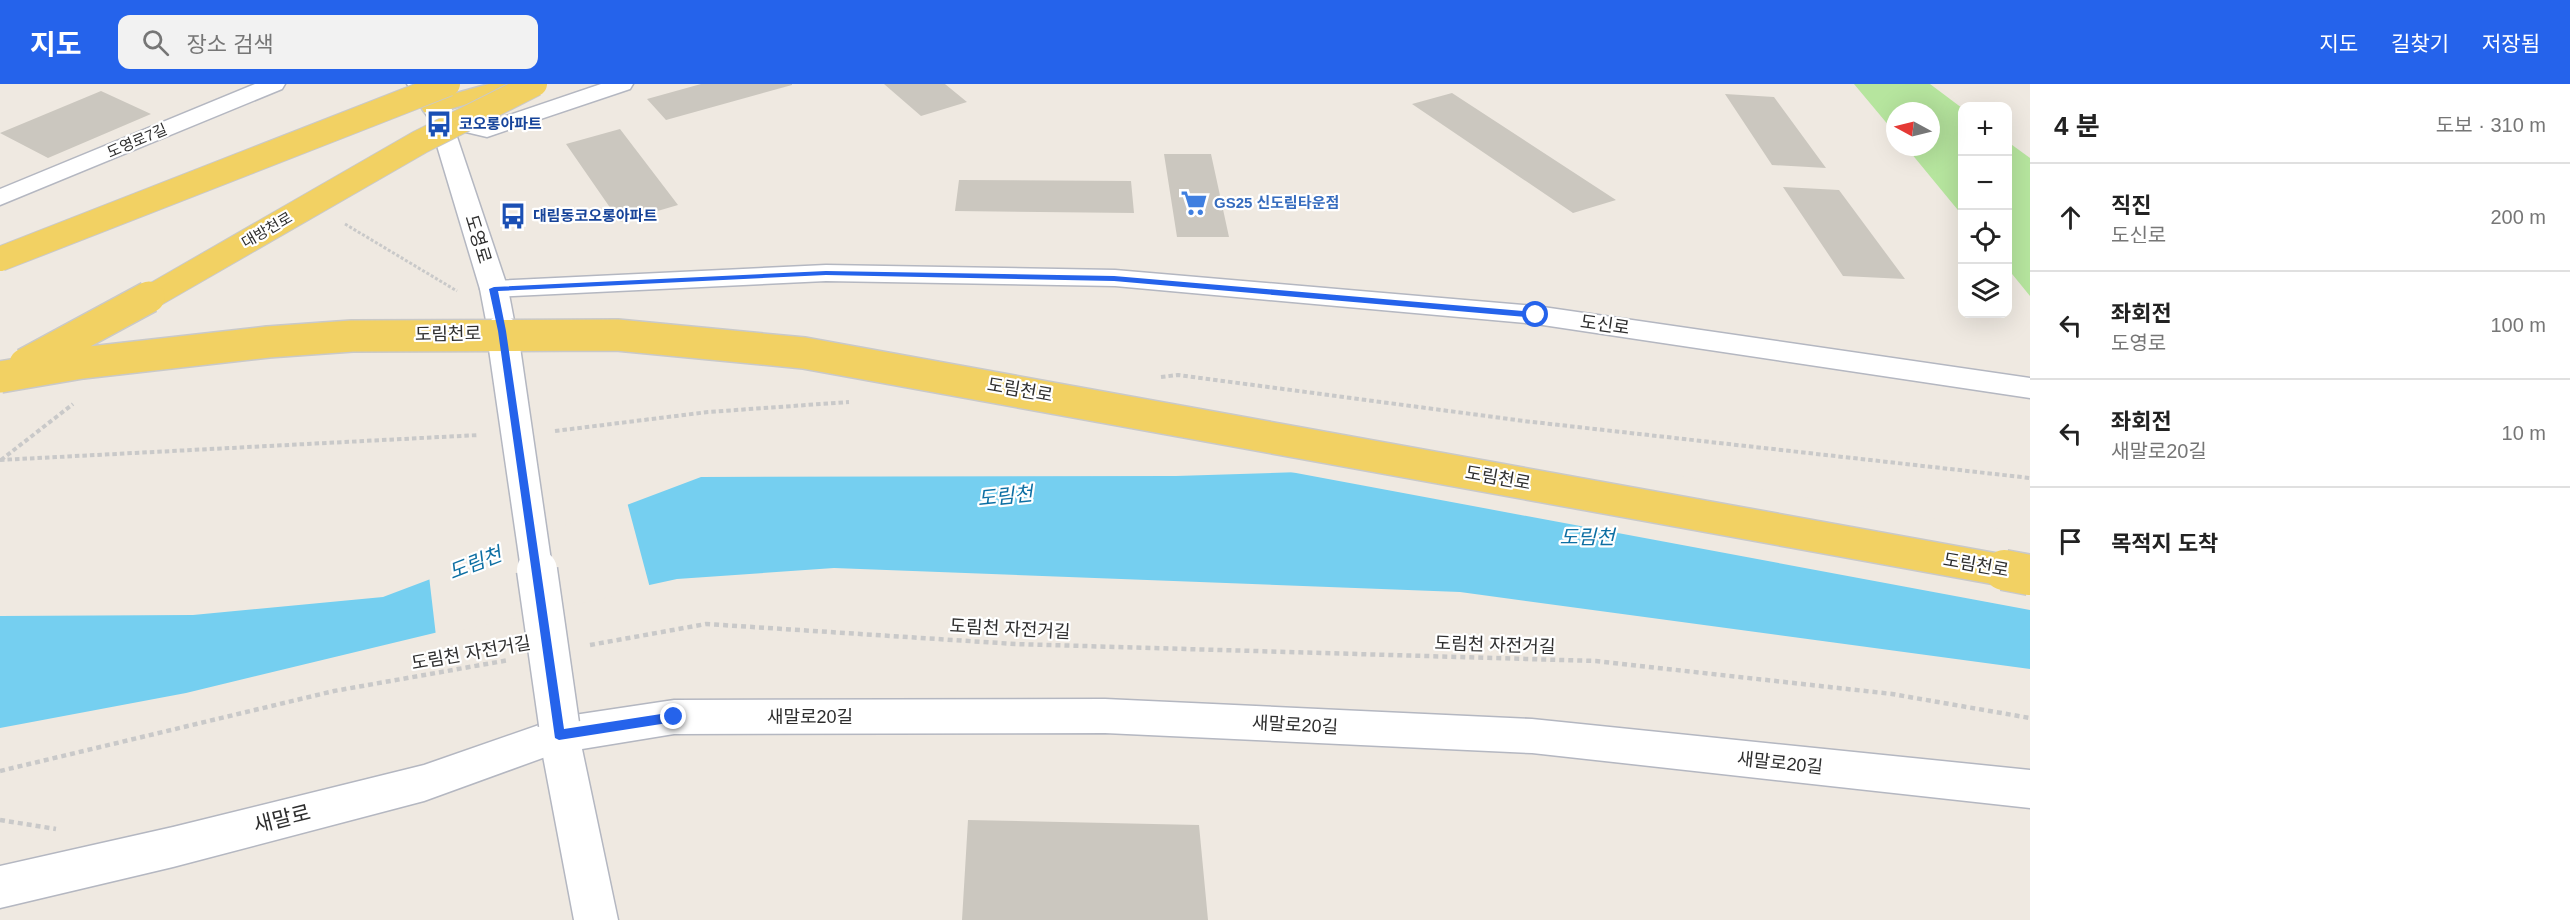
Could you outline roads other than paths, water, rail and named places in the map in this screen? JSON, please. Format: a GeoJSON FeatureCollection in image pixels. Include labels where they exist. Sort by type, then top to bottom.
{"type":"FeatureCollection","features":[{"type":"Feature","properties":{"kind":"main road"},"geometry":{"type":"LineString","coordinates":[[0,259],[447,84]]}},
{"type":"Feature","properties":{"kind":"main road"},"geometry":{"type":"LineString","coordinates":[[436,113],[513,84]]}},
{"type":"Feature","properties":{"kind":"main road","name":"대방천로"},"geometry":{"type":"LineString","coordinates":[[0,378],[157,293],[420,142],[535,84]]}},
{"type":"Feature","properties":{"kind":"main road","name":"도림천로"},"geometry":{"type":"LineString","coordinates":[[0,378],[175,351],[352,336],[617,335],[792,352],[940,376],[2030,575]]}},
{"type":"Feature","properties":{"kind":"street","name":"도영로7길"},"geometry":{"type":"LineString","coordinates":[[0,198],[274,84]]}},
{"type":"Feature","properties":{"kind":"street","name":"도영로"},"geometry":{"type":"LineString","coordinates":[[418,84],[436,113],[494,289],[559,729]]}},
{"type":"Feature","properties":{"kind":"street"},"geometry":{"type":"LineString","coordinates":[[436,113],[487,130],[622,84]]}},
{"type":"Feature","properties":{"kind":"street","name":"도신로"},"geometry":{"type":"LineString","coordinates":[[494,289],[826,273],[1114,278],[1536,315],[2030,388]]}},
{"type":"Feature","properties":{"kind":"street","name":"새말로20길"},"geometry":{"type":"LineString","coordinates":[[559,729],[674,717],[1104,716],[1532,736],[2030,789]]}},
{"type":"Feature","properties":{"kind":"street"},"geometry":{"type":"LineString","coordinates":[[559,729],[596,920]]}},
{"type":"Feature","properties":{"kind":"street","name":"새말로"},"geometry":{"type":"LineString","coordinates":[[0,887],[173,847],[424,783],[559,729]]}},
{"type":"Feature","properties":{"kind":"water","name":"도림천"},"geometry":{"type":"Polygon","coordinates":[[[1580,463],[2030,537],[2030,669],[1460,592],[834,568],[677,579],[484,621],[186,693],[0,728],[0,616],[193,615],[383,597],[701,477],[1176,476],[1580,463]]]}},
{"type":"Feature","properties":{"kind":"place","name":"코오롱아파트"},"geometry":{"type":"Point","coordinates":[439,124]}},
{"type":"Feature","properties":{"kind":"place","name":"GS25 신도림타운점"},"geometry":{"type":"Point","coordinates":[1194,203]}},
{"type":"Feature","properties":{"kind":"place","name":"대림동코오롱아파트"},"geometry":{"type":"Point","coordinates":[513,216]}}]}
